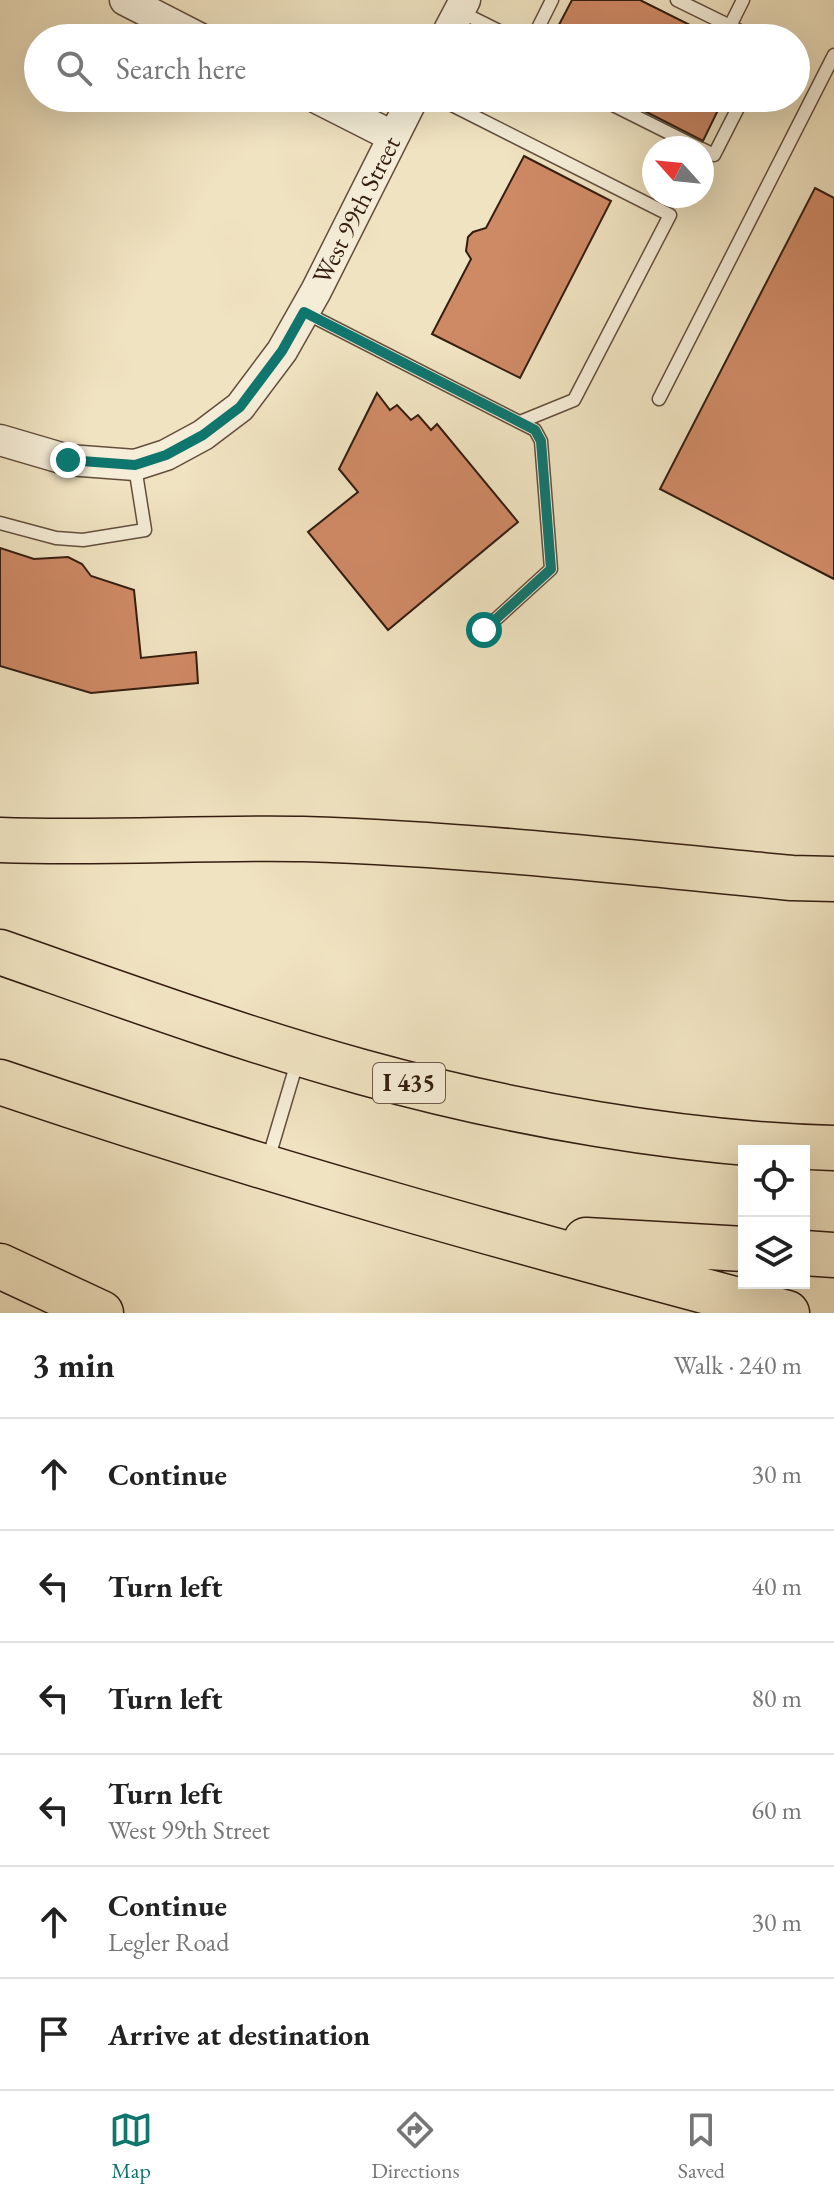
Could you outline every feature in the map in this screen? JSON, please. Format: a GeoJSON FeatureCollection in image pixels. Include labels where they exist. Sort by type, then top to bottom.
{"type":"FeatureCollection","features":[{"type":"Feature","properties":{"kind":"highway"},"geometry":{"type":"LineString","coordinates":[[0,840],[300,839],[383,842],[813,879],[834,887]]}},
{"type":"Feature","properties":{"kind":"highway","name":"I 435"},"geometry":{"type":"LineString","coordinates":[[0,952],[188,1017],[362,1072],[464,1097],[579,1120],[690,1136],[834,1148]]}},
{"type":"Feature","properties":{"kind":"highway"},"geometry":{"type":"LineString","coordinates":[[0,1082],[125,1125],[488,1234],[787,1313]]}},
{"type":"Feature","properties":{"kind":"highway"},"geometry":{"type":"LineString","coordinates":[[488,1234],[738,1249]]}},
{"type":"Feature","properties":{"kind":"highway"},"geometry":{"type":"LineString","coordinates":[[810,1253],[834,1255]]}},
{"type":"Feature","properties":{"kind":"highway"},"geometry":{"type":"LineString","coordinates":[[0,1266],[101,1313]]}},
{"type":"Feature","properties":{"kind":"street"},"geometry":{"type":"LineString","coordinates":[[125,0],[172,24]]}},
{"type":"Feature","properties":{"kind":"street"},"geometry":{"type":"LineString","coordinates":[[452,24],[462,5]]}},
{"type":"Feature","properties":{"kind":"street"},"geometry":{"type":"LineString","coordinates":[[345,112],[392,136]]}},
{"type":"Feature","properties":{"kind":"street","name":"West 99th Street"},"geometry":{"type":"LineString","coordinates":[[135,465],[166,455],[203,435],[240,407],[282,351],[304,312],[405,112]]}},
{"type":"Feature","properties":{"kind":"street"},"geometry":{"type":"LineString","coordinates":[[0,440],[68,460],[135,465]]}},
{"type":"Feature","properties":{"kind":"lane"},"geometry":{"type":"LineString","coordinates":[[540,24],[552,0]]}},
{"type":"Feature","properties":{"kind":"lane"},"geometry":{"type":"LineString","coordinates":[[677,0],[726,24]]}},
{"type":"Feature","properties":{"kind":"lane"},"geometry":{"type":"LineString","coordinates":[[731,24],[743,0]]}},
{"type":"Feature","properties":{"kind":"lane"},"geometry":{"type":"LineString","coordinates":[[462,5],[491,24]]}},
{"type":"Feature","properties":{"kind":"lane"},"geometry":{"type":"LineString","coordinates":[[810,102],[834,55]]}},
{"type":"Feature","properties":{"kind":"lane"},"geometry":{"type":"LineString","coordinates":[[466,112],[670,215],[574,400],[520,422]]}},
{"type":"Feature","properties":{"kind":"lane"},"geometry":{"type":"LineString","coordinates":[[627,112],[675,136]]}},
{"type":"Feature","properties":{"kind":"lane"},"geometry":{"type":"LineString","coordinates":[[714,155],[736,112]]}},
{"type":"Feature","properties":{"kind":"lane"},"geometry":{"type":"LineString","coordinates":[[659,399],[805,112]]}},
{"type":"Feature","properties":{"kind":"lane"},"geometry":{"type":"LineString","coordinates":[[304,312],[535,430],[541,441],[551,569],[484,630]]}},
{"type":"Feature","properties":{"kind":"lane"},"geometry":{"type":"LineString","coordinates":[[0,523],[56,538],[83,540],[145,530],[135,465]]}},
{"type":"Feature","properties":{"kind":"lane"},"geometry":{"type":"LineString","coordinates":[[266,1167],[300,1052]]}},
{"type":"Feature","properties":{"kind":"building"},"geometry":{"type":"Polygon","coordinates":[[[572,0],[640,0],[688,24],[559,24],[572,0]]]}},
{"type":"Feature","properties":{"kind":"building"},"geometry":{"type":"Polygon","coordinates":[[[646,112],[717,112],[705,136],[693,136],[646,112]]]}},
{"type":"Feature","properties":{"kind":"building"},"geometry":{"type":"Polygon","coordinates":[[[524,156],[611,201],[520,378],[432,334],[471,259],[466,251],[468,237],[486,228],[524,156]]]}},
{"type":"Feature","properties":{"kind":"building"},"geometry":{"type":"Polygon","coordinates":[[[815,188],[834,198],[834,579],[660,489],[815,188]]]}},
{"type":"Feature","properties":{"kind":"building"},"geometry":{"type":"Polygon","coordinates":[[[377,393],[390,410],[397,405],[411,420],[418,415],[431,430],[437,424],[518,522],[388,630],[308,532],[358,492],[339,469],[377,393]]]}},
{"type":"Feature","properties":{"kind":"building"},"geometry":{"type":"Polygon","coordinates":[[[0,548],[34,559],[68,557],[82,564],[91,576],[134,590],[141,658],[196,652],[198,683],[91,693],[0,666],[0,548]]]}},
{"type":"Feature","properties":{"kind":"route"},"geometry":{"type":"LineString","coordinates":[[68,460],[135,465],[166,455],[203,435],[240,407],[282,351],[304,312],[535,430],[541,441],[551,569],[484,630]]}}]}
